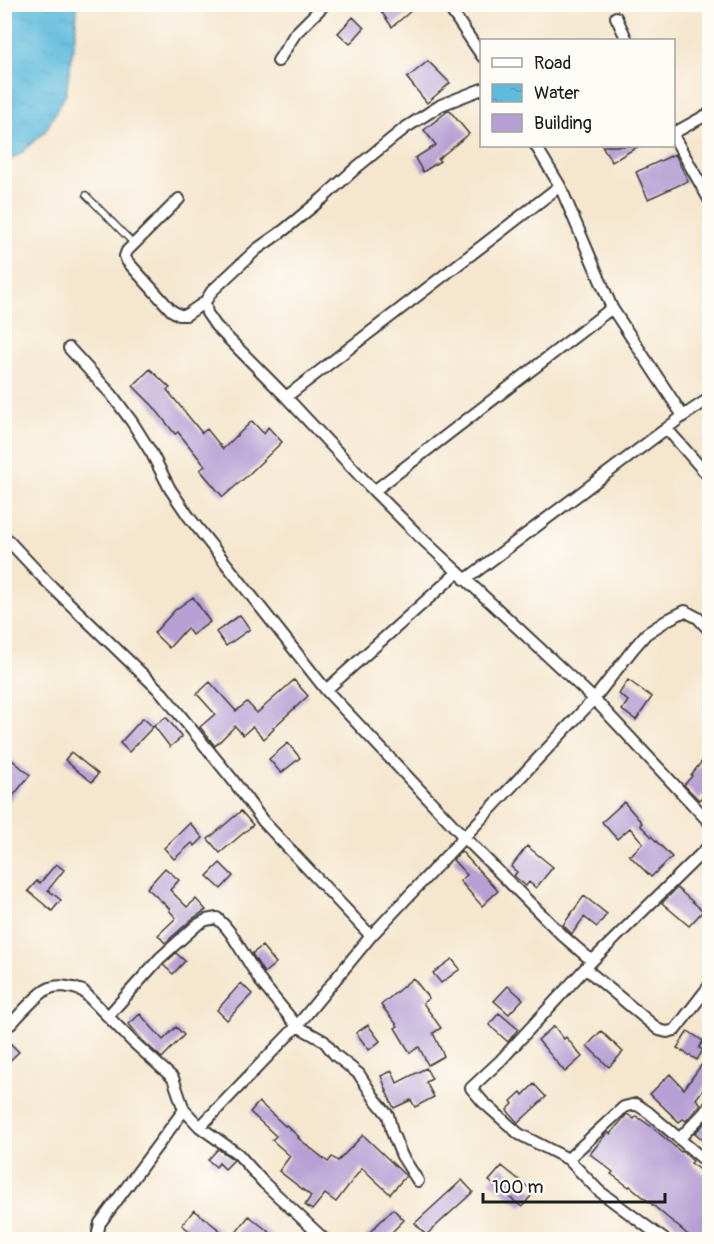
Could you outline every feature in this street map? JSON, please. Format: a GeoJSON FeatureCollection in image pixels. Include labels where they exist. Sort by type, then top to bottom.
{"type":"FeatureCollection","features":[{"type":"Feature","properties":{"kind":"street"},"geometry":{"type":"LineString","coordinates":[[278,61],[296,34],[325,4]]}},
{"type":"Feature","properties":{"kind":"street"},"geometry":{"type":"LineString","coordinates":[[447,4],[480,53]]}},
{"type":"Feature","properties":{"kind":"street"},"geometry":{"type":"LineString","coordinates":[[616,17],[627,39]]}},
{"type":"Feature","properties":{"kind":"street"},"geometry":{"type":"LineString","coordinates":[[179,199],[127,251],[125,256],[171,310],[178,315],[186,315],[205,302],[212,291],[257,249],[315,205],[405,128],[441,105],[480,90]]}},
{"type":"Feature","properties":{"kind":"street"},"geometry":{"type":"LineString","coordinates":[[675,134],[710,113]]}},
{"type":"Feature","properties":{"kind":"street"},"geometry":{"type":"LineString","coordinates":[[675,137],[710,201]]}},
{"type":"Feature","properties":{"kind":"street"},"geometry":{"type":"LineString","coordinates":[[537,147],[560,186],[612,308],[683,416]]}},
{"type":"Feature","properties":{"kind":"street"},"geometry":{"type":"LineString","coordinates":[[286,397],[560,186]]}},
{"type":"Feature","properties":{"kind":"street"},"geometry":{"type":"LineString","coordinates":[[205,302],[207,313],[216,326],[374,490],[594,699],[710,823]]}},
{"type":"Feature","properties":{"kind":"street"},"geometry":{"type":"LineString","coordinates":[[374,490],[612,308]]}},
{"type":"Feature","properties":{"kind":"street"},"geometry":{"type":"LineString","coordinates":[[69,348],[112,395],[137,430],[170,489],[189,517],[326,690],[465,838],[589,965],[659,1030],[667,1032],[675,1030],[710,985]]}},
{"type":"Feature","properties":{"kind":"street"},"geometry":{"type":"LineString","coordinates":[[326,690],[462,576],[710,398]]}},
{"type":"Feature","properties":{"kind":"street"},"geometry":{"type":"LineString","coordinates":[[667,429],[710,478]]}},
{"type":"Feature","properties":{"kind":"street"},"geometry":{"type":"LineString","coordinates":[[4,536],[47,582],[162,693],[192,728],[262,821],[371,936]]}},
{"type":"Feature","properties":{"kind":"street"},"geometry":{"type":"LineString","coordinates":[[200,1127],[297,1026],[371,936],[594,699],[646,634],[685,611],[698,618],[710,631]]}},
{"type":"Feature","properties":{"kind":"street"},"geometry":{"type":"LineString","coordinates":[[665,1239],[599,1191],[568,1160],[519,1134],[471,1088],[501,1060],[589,965],[710,845]]}},
{"type":"Feature","properties":{"kind":"street"},"geometry":{"type":"LineString","coordinates":[[108,1016],[167,952],[197,925],[216,918],[232,935],[261,982],[297,1026],[324,1041],[335,1055],[359,1074],[388,1115],[402,1156],[417,1181]]}},
{"type":"Feature","properties":{"kind":"street"},"geometry":{"type":"LineString","coordinates":[[4,1024],[11,1024],[47,988],[63,986],[83,992],[173,1078],[184,1110],[200,1127],[238,1154],[264,1183],[325,1239]]}},
{"type":"Feature","properties":{"kind":"street"},"geometry":{"type":"LineString","coordinates":[[568,1160],[624,1107],[636,1104],[710,1165]]}},
{"type":"Feature","properties":{"kind":"street"},"geometry":{"type":"LineString","coordinates":[[680,1138],[710,1105]]}},
{"type":"Feature","properties":{"kind":"street"},"geometry":{"type":"LineString","coordinates":[[102,1239],[98,1232],[103,1217],[184,1110]]}},
{"type":"Feature","properties":{"kind":"lane"},"geometry":{"type":"LineString","coordinates":[[86,195],[134,244]]}},
{"type":"Feature","properties":{"kind":"water"},"geometry":{"type":"Polygon","coordinates":[[[5,4],[77,5],[76,28],[66,93],[46,130],[20,154],[5,163],[5,4]]]}},
{"type":"Feature","properties":{"kind":"building"},"geometry":{"type":"Polygon","coordinates":[[[376,4],[419,4],[392,27],[376,4]]]}},
{"type":"Feature","properties":{"kind":"building"},"geometry":{"type":"Polygon","coordinates":[[[353,17],[364,28],[350,44],[338,33],[353,17]]]}},
{"type":"Feature","properties":{"kind":"building"},"geometry":{"type":"Polygon","coordinates":[[[428,61],[450,83],[427,103],[407,78],[428,61]]]}},
{"type":"Feature","properties":{"kind":"building"},"geometry":{"type":"Polygon","coordinates":[[[449,110],[469,134],[438,159],[440,161],[423,172],[415,158],[436,145],[424,130],[449,110]]]}},
{"type":"Feature","properties":{"kind":"building"},"geometry":{"type":"Polygon","coordinates":[[[603,147],[637,147],[612,162],[603,147]]]}},
{"type":"Feature","properties":{"kind":"building"},"geometry":{"type":"Polygon","coordinates":[[[675,154],[688,181],[648,199],[636,172],[675,154]]]}},
{"type":"Feature","properties":{"kind":"building"},"geometry":{"type":"Polygon","coordinates":[[[150,369],[170,388],[167,390],[202,433],[207,429],[223,449],[252,421],[264,434],[268,427],[282,442],[223,497],[200,470],[205,466],[178,432],[175,434],[153,406],[133,386],[150,369]]]}},
{"type":"Feature","properties":{"kind":"building"},"geometry":{"type":"Polygon","coordinates":[[[193,597],[210,622],[192,635],[187,628],[169,648],[154,633],[175,610],[193,597]]]}},
{"type":"Feature","properties":{"kind":"building"},"geometry":{"type":"Polygon","coordinates":[[[240,615],[250,629],[226,646],[216,632],[240,615]]]}},
{"type":"Feature","properties":{"kind":"building"},"geometry":{"type":"Polygon","coordinates":[[[294,680],[308,696],[264,739],[253,727],[243,735],[235,726],[215,746],[200,727],[215,714],[197,694],[210,682],[236,711],[247,702],[257,713],[294,680]]]}},
{"type":"Feature","properties":{"kind":"building"},"geometry":{"type":"Polygon","coordinates":[[[628,680],[652,697],[636,720],[622,710],[628,701],[619,694],[628,680]]]}},
{"type":"Feature","properties":{"kind":"building"},"geometry":{"type":"Polygon","coordinates":[[[166,717],[182,737],[170,747],[154,726],[166,717]]]}},
{"type":"Feature","properties":{"kind":"building"},"geometry":{"type":"Polygon","coordinates":[[[143,718],[153,727],[129,752],[120,743],[143,718]]]}},
{"type":"Feature","properties":{"kind":"building"},"geometry":{"type":"Polygon","coordinates":[[[288,743],[300,758],[281,773],[269,759],[288,743]]]}},
{"type":"Feature","properties":{"kind":"building"},"geometry":{"type":"Polygon","coordinates":[[[71,752],[98,774],[92,782],[65,760],[71,752]]]}},
{"type":"Feature","properties":{"kind":"building"},"geometry":{"type":"Polygon","coordinates":[[[4,753],[30,775],[4,807],[4,753]]]}},
{"type":"Feature","properties":{"kind":"building"},"geometry":{"type":"Polygon","coordinates":[[[703,760],[710,765],[710,782],[705,788],[708,791],[699,800],[684,785],[703,760]]]}},
{"type":"Feature","properties":{"kind":"building"},"geometry":{"type":"Polygon","coordinates":[[[624,802],[642,823],[640,825],[672,857],[651,877],[629,855],[643,843],[630,828],[617,839],[602,822],[624,802]]]}},
{"type":"Feature","properties":{"kind":"building"},"geometry":{"type":"Polygon","coordinates":[[[241,811],[253,825],[220,853],[208,839],[241,811]]]}},
{"type":"Feature","properties":{"kind":"building"},"geometry":{"type":"Polygon","coordinates":[[[190,823],[203,838],[195,846],[192,843],[174,859],[164,848],[190,823]]]}},
{"type":"Feature","properties":{"kind":"building"},"geometry":{"type":"Polygon","coordinates":[[[527,846],[553,867],[536,888],[529,882],[526,886],[514,876],[517,872],[511,867],[527,846]]]}},
{"type":"Feature","properties":{"kind":"building"},"geometry":{"type":"Polygon","coordinates":[[[461,851],[498,891],[482,906],[460,881],[467,875],[453,860],[461,851]]]}},
{"type":"Feature","properties":{"kind":"building"},"geometry":{"type":"Polygon","coordinates":[[[220,863],[233,876],[221,889],[207,876],[220,863]]]}},
{"type":"Feature","properties":{"kind":"building"},"geometry":{"type":"Polygon","coordinates":[[[56,864],[64,870],[48,890],[61,900],[52,911],[28,891],[37,881],[40,883],[56,864]]]}},
{"type":"Feature","properties":{"kind":"building"},"geometry":{"type":"Polygon","coordinates":[[[165,868],[179,880],[170,890],[187,907],[196,899],[206,910],[165,943],[158,935],[176,918],[170,909],[147,888],[165,868]]]}},
{"type":"Feature","properties":{"kind":"building"},"geometry":{"type":"Polygon","coordinates":[[[677,888],[703,911],[689,926],[662,903],[677,888]]]}},
{"type":"Feature","properties":{"kind":"building"},"geometry":{"type":"Polygon","coordinates":[[[584,896],[607,914],[597,927],[584,917],[572,934],[563,925],[584,896]]]}},
{"type":"Feature","properties":{"kind":"building"},"geometry":{"type":"Polygon","coordinates":[[[262,946],[276,963],[264,973],[252,954],[262,946]]]}},
{"type":"Feature","properties":{"kind":"building"},"geometry":{"type":"Polygon","coordinates":[[[176,953],[185,961],[173,974],[163,965],[176,953]]]}},
{"type":"Feature","properties":{"kind":"building"},"geometry":{"type":"Polygon","coordinates":[[[452,959],[460,969],[441,983],[433,973],[452,959]]]}},
{"type":"Feature","properties":{"kind":"building"},"geometry":{"type":"Polygon","coordinates":[[[413,978],[429,998],[423,1003],[441,1028],[433,1033],[444,1056],[428,1065],[419,1047],[410,1053],[395,1028],[398,1026],[381,1005],[413,978]]]}},
{"type":"Feature","properties":{"kind":"building"},"geometry":{"type":"Polygon","coordinates":[[[241,983],[252,994],[227,1020],[217,1010],[241,983]]]}},
{"type":"Feature","properties":{"kind":"building"},"geometry":{"type":"Polygon","coordinates":[[[508,986],[523,999],[509,1014],[494,1001],[508,986]]]}},
{"type":"Feature","properties":{"kind":"building"},"geometry":{"type":"Polygon","coordinates":[[[499,1013],[518,1029],[508,1042],[489,1025],[499,1013]]]}},
{"type":"Feature","properties":{"kind":"building"},"geometry":{"type":"Polygon","coordinates":[[[140,1014],[163,1040],[176,1027],[184,1035],[162,1058],[129,1024],[140,1014]]]}},
{"type":"Feature","properties":{"kind":"building"},"geometry":{"type":"Polygon","coordinates":[[[368,1025],[380,1041],[369,1050],[356,1033],[368,1025]]]}},
{"type":"Feature","properties":{"kind":"building"},"geometry":{"type":"Polygon","coordinates":[[[554,1026],[582,1057],[565,1072],[538,1040],[554,1026]]]}},
{"type":"Feature","properties":{"kind":"building"},"geometry":{"type":"Polygon","coordinates":[[[601,1031],[623,1052],[609,1067],[587,1046],[601,1031]]]}},
{"type":"Feature","properties":{"kind":"building"},"geometry":{"type":"Polygon","coordinates":[[[688,1031],[703,1041],[699,1048],[703,1050],[697,1060],[677,1048],[688,1031]]]}},
{"type":"Feature","properties":{"kind":"building"},"geometry":{"type":"Polygon","coordinates":[[[4,1037],[19,1052],[4,1066],[4,1037]]]}},
{"type":"Feature","properties":{"kind":"building"},"geometry":{"type":"Polygon","coordinates":[[[702,1064],[710,1070],[710,1080],[696,1099],[701,1104],[686,1121],[683,1119],[679,1122],[650,1094],[670,1074],[684,1089],[702,1064]]]}},
{"type":"Feature","properties":{"kind":"building"},"geometry":{"type":"Polygon","coordinates":[[[426,1068],[432,1079],[426,1082],[434,1097],[415,1107],[411,1100],[394,1108],[381,1076],[392,1071],[397,1083],[426,1068]]]}},
{"type":"Feature","properties":{"kind":"building"},"geometry":{"type":"Polygon","coordinates":[[[534,1084],[546,1097],[518,1123],[507,1110],[513,1104],[511,1101],[521,1092],[523,1095],[534,1084]]]}},
{"type":"Feature","properties":{"kind":"building"},"geometry":{"type":"Polygon","coordinates":[[[259,1102],[328,1162],[332,1157],[338,1161],[363,1135],[406,1176],[390,1194],[362,1168],[336,1202],[325,1194],[312,1210],[305,1205],[311,1196],[279,1171],[290,1156],[272,1140],[276,1136],[250,1112],[259,1102]]]}},
{"type":"Feature","properties":{"kind":"building"},"geometry":{"type":"Polygon","coordinates":[[[627,1114],[634,1119],[636,1116],[652,1127],[682,1151],[693,1161],[691,1163],[710,1179],[710,1239],[693,1239],[630,1186],[611,1174],[613,1172],[590,1154],[627,1114]]]}},
{"type":"Feature","properties":{"kind":"building"},"geometry":{"type":"Polygon","coordinates":[[[710,1118],[710,1146],[695,1133],[710,1118]]]}},
{"type":"Feature","properties":{"kind":"building"},"geometry":{"type":"Polygon","coordinates":[[[218,1149],[234,1160],[225,1169],[219,1163],[216,1167],[208,1160],[218,1149]]]}},
{"type":"Feature","properties":{"kind":"building"},"geometry":{"type":"Polygon","coordinates":[[[502,1166],[534,1192],[522,1207],[489,1181],[502,1166]]]}},
{"type":"Feature","properties":{"kind":"building"},"geometry":{"type":"Polygon","coordinates":[[[462,1180],[473,1192],[426,1235],[415,1223],[462,1180]]]}},
{"type":"Feature","properties":{"kind":"building"},"geometry":{"type":"Polygon","coordinates":[[[393,1209],[404,1220],[385,1239],[363,1239],[393,1209]]]}},
{"type":"Feature","properties":{"kind":"building"},"geometry":{"type":"Polygon","coordinates":[[[194,1210],[231,1239],[200,1239],[182,1225],[194,1210]]]}},
{"type":"Feature","properties":{"kind":"building"},"geometry":{"type":"Polygon","coordinates":[[[249,1216],[278,1239],[231,1239],[249,1216]]]}}]}
